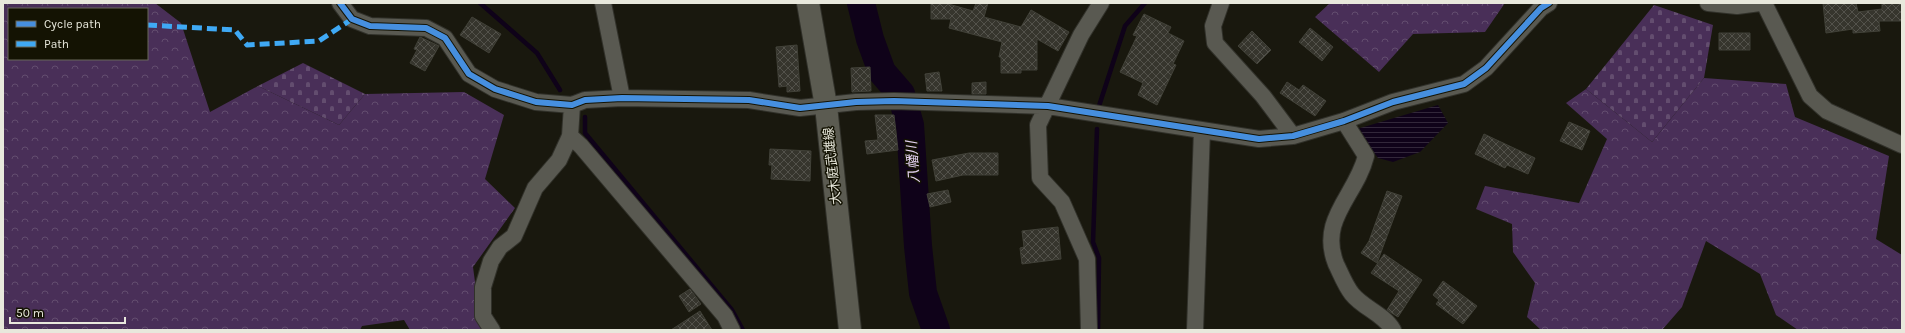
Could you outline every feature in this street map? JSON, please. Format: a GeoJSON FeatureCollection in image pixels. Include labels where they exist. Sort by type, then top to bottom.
{"type":"FeatureCollection","features":[{"type":"Feature","properties":{"kind":"main road","name":"大木庭武雄線"},"geometry":{"type":"LineString","coordinates":[[808,3],[826,106],[850,330]]}},
{"type":"Feature","properties":{"kind":"street"},"geometry":{"type":"LineString","coordinates":[[340,3],[352,20],[370,26],[426,28],[445,38],[469,74],[495,89],[536,102],[572,105],[585,100],[622,98],[749,100],[800,108],[856,102],[894,101],[1048,106],[1259,139],[1293,136],[1344,121],[1393,102],[1464,84],[1486,68],[1541,8],[1549,3]]}},
{"type":"Feature","properties":{"kind":"street"},"geometry":{"type":"LineString","coordinates":[[603,3],[622,98]]}},
{"type":"Feature","properties":{"kind":"street"},"geometry":{"type":"LineString","coordinates":[[1089,330],[1087,258],[1062,202],[1040,178],[1038,125],[1081,35],[1101,3]]}},
{"type":"Feature","properties":{"kind":"street"},"geometry":{"type":"LineString","coordinates":[[1221,3],[1213,26],[1215,43],[1263,96],[1293,136]]}},
{"type":"Feature","properties":{"kind":"street"},"geometry":{"type":"LineString","coordinates":[[1708,3],[1738,6],[1760,3]]}},
{"type":"Feature","properties":{"kind":"street"},"geometry":{"type":"LineString","coordinates":[[1764,3],[1810,96],[1827,111],[1902,145]]}},
{"type":"Feature","properties":{"kind":"street"},"geometry":{"type":"LineString","coordinates":[[492,330],[483,316],[483,287],[490,261],[500,247],[514,236],[535,188],[558,160],[570,136],[572,105]]}},
{"type":"Feature","properties":{"kind":"street"},"geometry":{"type":"LineString","coordinates":[[1344,121],[1366,156],[1362,168],[1338,210],[1331,230],[1332,252],[1343,279],[1353,295],[1382,317],[1393,330]]}},
{"type":"Feature","properties":{"kind":"street"},"geometry":{"type":"LineString","coordinates":[[1195,330],[1202,130]]}},
{"type":"Feature","properties":{"kind":"street"},"geometry":{"type":"LineString","coordinates":[[570,136],[581,146],[725,316],[732,330]]}},
{"type":"Feature","properties":{"kind":"green space"},"geometry":{"type":"Polygon","coordinates":[[[3,3],[155,3],[181,23],[210,112],[258,86],[339,125],[365,94],[464,92],[504,115],[485,179],[515,208],[473,267],[481,327],[486,330],[410,330],[404,320],[362,326],[360,330],[3,330],[3,3]]]}},
{"type":"Feature","properties":{"kind":"green space"},"geometry":{"type":"Polygon","coordinates":[[[1330,3],[1505,3],[1485,32],[1413,34],[1379,72],[1315,17],[1330,3]]]}},
{"type":"Feature","properties":{"kind":"green space"},"geometry":{"type":"Polygon","coordinates":[[[1654,5],[1713,25],[1704,78],[1652,142],[1586,89],[1654,5]]]}},
{"type":"Feature","properties":{"kind":"green space"},"geometry":{"type":"Polygon","coordinates":[[[303,63],[365,94],[339,125],[258,86],[303,63]]]}},
{"type":"Feature","properties":{"kind":"green space"},"geometry":{"type":"Polygon","coordinates":[[[1704,78],[1786,84],[1795,117],[1889,156],[1876,239],[1902,255],[1902,330],[1798,330],[1776,315],[1760,274],[1706,241],[1682,307],[1662,330],[1541,330],[1527,317],[1535,283],[1513,252],[1512,224],[1476,209],[1485,186],[1579,203],[1607,139],[1566,103],[1586,89],[1652,142],[1704,78]]]}},
{"type":"Feature","properties":{"kind":"shaded area"},"geometry":{"type":"Polygon","coordinates":[[[1438,105],[1448,123],[1420,152],[1393,162],[1378,158],[1357,129],[1438,105]]]}},
{"type":"Feature","properties":{"kind":"building"},"geometry":{"type":"Polygon","coordinates":[[[931,3],[945,3],[973,11],[976,3],[988,3],[984,17],[1021,27],[1031,10],[1069,32],[1058,51],[1037,39],[1037,70],[1021,70],[1021,73],[1001,73],[1001,57],[999,57],[1002,42],[949,28],[951,19],[931,19],[931,3]]]}},
{"type":"Feature","properties":{"kind":"building"},"geometry":{"type":"Polygon","coordinates":[[[1823,3],[1856,3],[1858,12],[1882,9],[1882,3],[1902,3],[1902,21],[1879,21],[1880,31],[1853,33],[1853,29],[1826,33],[1823,3]]]}},
{"type":"Feature","properties":{"kind":"building"},"geometry":{"type":"Polygon","coordinates":[[[1144,14],[1171,27],[1168,33],[1184,41],[1173,64],[1176,65],[1157,105],[1138,95],[1143,83],[1120,72],[1137,36],[1133,35],[1144,14]]]}},
{"type":"Feature","properties":{"kind":"building"},"geometry":{"type":"Polygon","coordinates":[[[472,17],[501,34],[489,53],[460,35],[472,17]]]}},
{"type":"Feature","properties":{"kind":"building"},"geometry":{"type":"Polygon","coordinates":[[[1310,28],[1333,47],[1322,61],[1299,42],[1310,28]]]}},
{"type":"Feature","properties":{"kind":"building"},"geometry":{"type":"Polygon","coordinates":[[[1252,31],[1271,50],[1257,64],[1238,46],[1252,31]]]}},
{"type":"Feature","properties":{"kind":"building"},"geometry":{"type":"Polygon","coordinates":[[[1719,33],[1750,33],[1750,50],[1719,50],[1719,33]]]}},
{"type":"Feature","properties":{"kind":"building"},"geometry":{"type":"Polygon","coordinates":[[[420,37],[439,46],[425,71],[410,63],[417,50],[414,49],[420,37]]]}},
{"type":"Feature","properties":{"kind":"building"},"geometry":{"type":"Polygon","coordinates":[[[797,45],[800,91],[787,92],[787,86],[779,87],[776,47],[797,45]]]}},
{"type":"Feature","properties":{"kind":"building"},"geometry":{"type":"Polygon","coordinates":[[[870,67],[871,91],[852,92],[851,68],[870,67]]]}},
{"type":"Feature","properties":{"kind":"building"},"geometry":{"type":"Polygon","coordinates":[[[939,72],[942,91],[927,91],[925,74],[939,72]]]}},
{"type":"Feature","properties":{"kind":"building"},"geometry":{"type":"Polygon","coordinates":[[[986,82],[986,94],[972,94],[972,83],[986,82]]]}},
{"type":"Feature","properties":{"kind":"building"},"geometry":{"type":"Polygon","coordinates":[[[1287,82],[1299,90],[1303,85],[1326,101],[1315,116],[1280,93],[1287,82]]]}},
{"type":"Feature","properties":{"kind":"building"},"geometry":{"type":"Polygon","coordinates":[[[875,115],[894,115],[898,150],[867,154],[865,141],[878,140],[875,115]]]}},
{"type":"Feature","properties":{"kind":"building"},"geometry":{"type":"Polygon","coordinates":[[[1569,122],[1590,131],[1582,150],[1560,141],[1569,122]]]}},
{"type":"Feature","properties":{"kind":"building"},"geometry":{"type":"Polygon","coordinates":[[[1484,134],[1535,158],[1528,174],[1507,165],[1505,168],[1475,154],[1484,134]]]}},
{"type":"Feature","properties":{"kind":"building"},"geometry":{"type":"Polygon","coordinates":[[[770,149],[811,151],[810,181],[771,179],[772,165],[769,165],[770,149]]]}},
{"type":"Feature","properties":{"kind":"building"},"geometry":{"type":"Polygon","coordinates":[[[969,153],[998,153],[998,175],[963,175],[936,181],[932,160],[969,153]]]}},
{"type":"Feature","properties":{"kind":"building"},"geometry":{"type":"Polygon","coordinates":[[[948,190],[951,202],[930,207],[927,194],[948,190]]]}},
{"type":"Feature","properties":{"kind":"building"},"geometry":{"type":"Polygon","coordinates":[[[1387,191],[1402,196],[1377,263],[1361,253],[1369,241],[1387,191]]]}},
{"type":"Feature","properties":{"kind":"building"},"geometry":{"type":"Polygon","coordinates":[[[1058,227],[1061,259],[1022,264],[1020,248],[1024,247],[1022,231],[1058,227]]]}},
{"type":"Feature","properties":{"kind":"building"},"geometry":{"type":"Polygon","coordinates":[[[1384,254],[1422,280],[1398,317],[1387,310],[1399,291],[1371,273],[1384,254]]]}},
{"type":"Feature","properties":{"kind":"building"},"geometry":{"type":"Polygon","coordinates":[[[1443,281],[1477,306],[1463,324],[1436,304],[1439,300],[1433,295],[1443,281]]]}},
{"type":"Feature","properties":{"kind":"building"},"geometry":{"type":"Polygon","coordinates":[[[690,289],[701,304],[689,312],[679,296],[690,289]]]}},
{"type":"Feature","properties":{"kind":"building"},"geometry":{"type":"Polygon","coordinates":[[[700,311],[712,330],[671,330],[700,311]]]}},
{"type":"Feature","properties":{"kind":"waterway"},"geometry":{"type":"LineString","coordinates":[[480,3],[537,53],[560,90]]}},
{"type":"Feature","properties":{"kind":"waterway","name":"八幡川"},"geometry":{"type":"LineString","coordinates":[[861,3],[870,39],[882,72],[901,94],[910,125],[918,246],[923,293],[936,330]]}},
{"type":"Feature","properties":{"kind":"waterway"},"geometry":{"type":"LineString","coordinates":[[1099,106],[1125,26],[1145,3]]}},
{"type":"Feature","properties":{"kind":"waterway"},"geometry":{"type":"LineString","coordinates":[[585,117],[585,133],[732,310],[743,330]]}},
{"type":"Feature","properties":{"kind":"waterway"},"geometry":{"type":"LineString","coordinates":[[1097,129],[1093,242],[1099,258],[1098,330]]}},
{"type":"Feature","properties":{"kind":"marked path"},"geometry":{"type":"LineString","coordinates":[[148,25],[235,30],[247,45],[319,41],[352,19]]}},
{"type":"Feature","properties":{"kind":"cycle path"},"geometry":{"type":"LineString","coordinates":[[340,3],[352,19],[370,26],[426,28],[445,38],[469,74],[495,89],[536,102],[572,105],[585,100],[622,98],[749,100],[800,108],[856,102],[894,101],[1048,106],[1259,139],[1293,136],[1344,121],[1393,102],[1464,84],[1486,68],[1541,8],[1549,3]]}}]}
